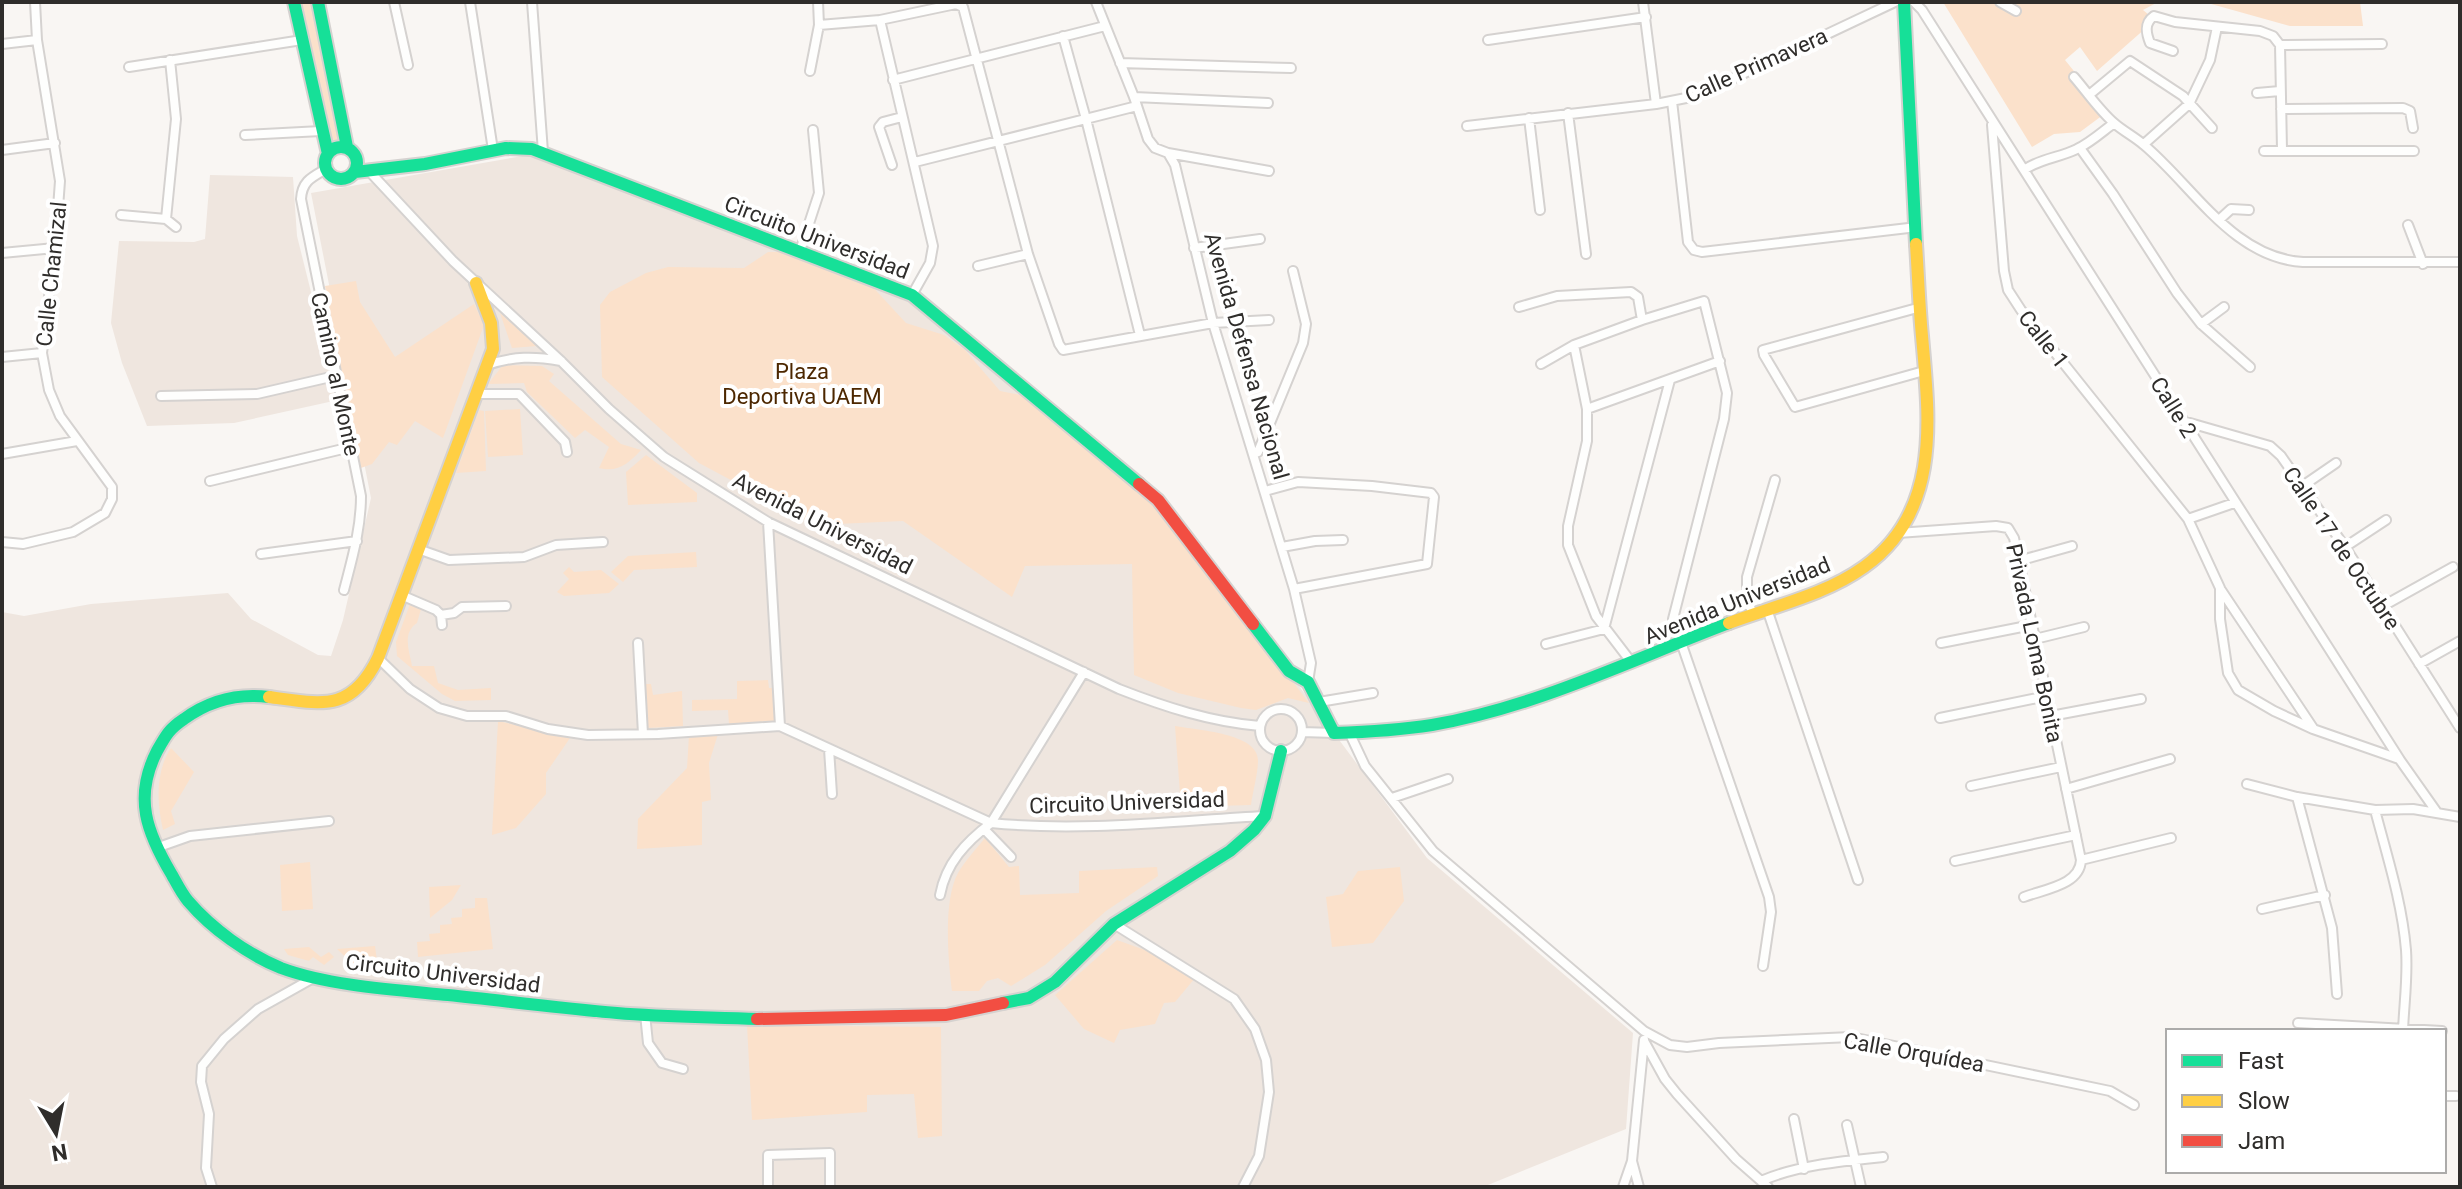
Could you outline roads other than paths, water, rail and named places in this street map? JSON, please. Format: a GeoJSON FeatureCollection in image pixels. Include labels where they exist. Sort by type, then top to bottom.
{"type":"FeatureCollection","features":[{"type":"Feature","properties":{"kind":"street","name":"Calle Chamizal"},"geometry":{"type":"LineString","coordinates":[[2,542],[23,544],[73,532],[105,513],[112,499],[112,487],[60,416],[49,390],[42,353],[60,181],[37,40],[35,2]]}},
{"type":"Feature","properties":{"kind":"street"},"geometry":{"type":"LineString","coordinates":[[294,2],[328,154],[326,169],[337,179],[347,179],[355,172],[357,158],[347,147],[318,2]]}},
{"type":"Feature","properties":{"kind":"street"},"geometry":{"type":"LineString","coordinates":[[394,2],[408,65]]}},
{"type":"Feature","properties":{"kind":"street"},"geometry":{"type":"LineString","coordinates":[[470,2],[493,150]]}},
{"type":"Feature","properties":{"kind":"street"},"geometry":{"type":"LineString","coordinates":[[532,2],[543,152]]}},
{"type":"Feature","properties":{"kind":"street"},"geometry":{"type":"LineString","coordinates":[[810,71],[819,25],[818,2]]}},
{"type":"Feature","properties":{"kind":"street","name":"Avenida Defensa Nacional"},"geometry":{"type":"LineString","coordinates":[[1096,2],[1151,145],[1168,153],[1175,165],[1213,323],[1294,589],[1311,663],[1308,682],[1334,733]]}},
{"type":"Feature","properties":{"kind":"street"},"geometry":{"type":"LineString","coordinates":[[1643,2],[1656,104]]}},
{"type":"Feature","properties":{"kind":"street","name":"Calle Primavera"},"geometry":{"type":"LineString","coordinates":[[1467,126],[1656,104],[1696,96],[1895,2]]}},
{"type":"Feature","properties":{"kind":"street","name":"Avenida Universidad"},"geometry":{"type":"LineString","coordinates":[[1334,733],[1396,730],[1461,718],[1543,695],[1845,579],[1878,557],[1897,533],[1907,518],[1925,466],[1927,426],[1904,2]]}},
{"type":"Feature","properties":{"kind":"street","name":"Calle 2"},"geometry":{"type":"LineString","coordinates":[[1914,2],[1922,10],[2234,503],[2436,811]]}},
{"type":"Feature","properties":{"kind":"street"},"geometry":{"type":"LineString","coordinates":[[2000,2],[2016,11]]}},
{"type":"Feature","properties":{"kind":"street"},"geometry":{"type":"LineString","coordinates":[[819,25],[880,20],[961,5],[1028,254],[1063,350],[1213,323],[1269,320]]}},
{"type":"Feature","properties":{"kind":"street"},"geometry":{"type":"LineString","coordinates":[[2173,51],[2150,43],[2146,31],[2149,20],[2154,16],[2175,22],[2260,31],[2273,36],[2280,45],[2282,150]]}},
{"type":"Feature","properties":{"kind":"street"},"geometry":{"type":"LineString","coordinates":[[1488,40],[1646,17]]}},
{"type":"Feature","properties":{"kind":"street"},"geometry":{"type":"LineString","coordinates":[[880,20],[915,162],[933,255],[912,295]]}},
{"type":"Feature","properties":{"kind":"street"},"geometry":{"type":"LineString","coordinates":[[893,80],[1105,26]]}},
{"type":"Feature","properties":{"kind":"street"},"geometry":{"type":"LineString","coordinates":[[2144,144],[2189,104],[2210,60],[2217,27]]}},
{"type":"Feature","properties":{"kind":"street"},"geometry":{"type":"LineString","coordinates":[[1063,36],[1140,335]]}},
{"type":"Feature","properties":{"kind":"street"},"geometry":{"type":"LineString","coordinates":[[2,44],[37,40]]}},
{"type":"Feature","properties":{"kind":"street"},"geometry":{"type":"LineString","coordinates":[[129,67],[302,40]]}},
{"type":"Feature","properties":{"kind":"street"},"geometry":{"type":"LineString","coordinates":[[2280,45],[2382,44]]}},
{"type":"Feature","properties":{"kind":"street"},"geometry":{"type":"LineString","coordinates":[[166,219],[176,119],[170,60]]}},
{"type":"Feature","properties":{"kind":"street"},"geometry":{"type":"LineString","coordinates":[[2089,95],[2130,61],[2183,96],[2212,128]]}},
{"type":"Feature","properties":{"kind":"street"},"geometry":{"type":"LineString","coordinates":[[1120,63],[1291,68]]}},
{"type":"Feature","properties":{"kind":"street"},"geometry":{"type":"LineString","coordinates":[[2074,77],[2114,123],[2144,144],[2219,220],[2271,257],[2294,261],[2460,262]]}},
{"type":"Feature","properties":{"kind":"street"},"geometry":{"type":"LineString","coordinates":[[2257,93],[2280,91]]}},
{"type":"Feature","properties":{"kind":"street"},"geometry":{"type":"LineString","coordinates":[[1672,101],[1688,242],[1694,250],[1702,252],[1917,227]]}},
{"type":"Feature","properties":{"kind":"street"},"geometry":{"type":"LineString","coordinates":[[915,162],[1086,119],[1136,102],[1268,103]]}},
{"type":"Feature","properties":{"kind":"street"},"geometry":{"type":"LineString","coordinates":[[2281,109],[2403,108],[2410,111],[2413,128]]}},
{"type":"Feature","properties":{"kind":"street"},"geometry":{"type":"LineString","coordinates":[[1568,113],[1586,254]]}},
{"type":"Feature","properties":{"kind":"street"},"geometry":{"type":"LineString","coordinates":[[892,165],[879,127],[883,122],[902,117]]}},
{"type":"Feature","properties":{"kind":"street"},"geometry":{"type":"LineString","coordinates":[[1529,118],[1540,210]]}},
{"type":"Feature","properties":{"kind":"street","name":"Calle 1"},"geometry":{"type":"LineString","coordinates":[[1992,121],[2004,271],[2011,296],[2188,519],[2220,588],[2313,729]]}},
{"type":"Feature","properties":{"kind":"street"},"geometry":{"type":"LineString","coordinates":[[2024,170],[2039,160],[2080,148],[2114,123]]}},
{"type":"Feature","properties":{"kind":"street"},"geometry":{"type":"LineString","coordinates":[[800,251],[819,193],[813,130]]}},
{"type":"Feature","properties":{"kind":"street"},"geometry":{"type":"LineString","coordinates":[[245,135],[321,131]]}},
{"type":"Feature","properties":{"kind":"street"},"geometry":{"type":"LineString","coordinates":[[2,150],[55,143]]}},
{"type":"Feature","properties":{"kind":"street"},"geometry":{"type":"LineString","coordinates":[[328,154],[336,147],[347,147]]}},
{"type":"Feature","properties":{"kind":"street","name":"Circuito Universidad"},"geometry":{"type":"LineString","coordinates":[[355,172],[425,164],[520,147],[543,152],[912,295],[1158,500],[1289,671],[1308,682]]}},
{"type":"Feature","properties":{"kind":"street"},"geometry":{"type":"LineString","coordinates":[[2080,148],[2201,324],[2250,367]]}},
{"type":"Feature","properties":{"kind":"street"},"geometry":{"type":"LineString","coordinates":[[2264,151],[2414,151]]}},
{"type":"Feature","properties":{"kind":"street"},"geometry":{"type":"LineString","coordinates":[[1168,153],[1269,171]]}},
{"type":"Feature","properties":{"kind":"street","name":"Camino al Monte"},"geometry":{"type":"LineString","coordinates":[[326,169],[307,180],[301,189],[301,199],[361,496],[357,541],[344,590]]}},
{"type":"Feature","properties":{"kind":"street","name":"Avenida Universidad"},"geometry":{"type":"LineString","coordinates":[[369,171],[453,261],[609,409],[664,457],[768,522],[1084,672],[1171,709],[1236,724],[1260,726]]}},
{"type":"Feature","properties":{"kind":"street"},"geometry":{"type":"LineString","coordinates":[[2219,220],[2231,209],[2249,210]]}},
{"type":"Feature","properties":{"kind":"street"},"geometry":{"type":"LineString","coordinates":[[121,215],[166,219],[176,227]]}},
{"type":"Feature","properties":{"kind":"street"},"geometry":{"type":"LineString","coordinates":[[2408,225],[2423,264]]}},
{"type":"Feature","properties":{"kind":"street"},"geometry":{"type":"LineString","coordinates":[[1194,248],[1260,239]]}},
{"type":"Feature","properties":{"kind":"street"},"geometry":{"type":"LineString","coordinates":[[2,253],[55,248]]}},
{"type":"Feature","properties":{"kind":"street"},"geometry":{"type":"LineString","coordinates":[[978,266],[1028,254]]}},
{"type":"Feature","properties":{"kind":"street"},"geometry":{"type":"LineString","coordinates":[[1258,452],[1303,343],[1306,324],[1293,271]]}},
{"type":"Feature","properties":{"kind":"street","name":"Circuito Universidad"},"geometry":{"type":"LineString","coordinates":[[476,283],[495,334],[487,365],[368,678],[350,696],[330,702],[249,695],[219,699],[168,730],[152,761],[144,785],[146,816],[156,848],[187,900],[213,926],[248,951],[282,968],[316,977],[391,989],[645,1014],[768,1020],[946,1015],[1029,998],[1055,982],[1114,924],[1230,851],[1265,816]]}},
{"type":"Feature","properties":{"kind":"street"},"geometry":{"type":"LineString","coordinates":[[1519,307],[1557,296],[1631,292],[1638,297],[1642,320]]}},
{"type":"Feature","properties":{"kind":"street"},"geometry":{"type":"LineString","coordinates":[[1541,364],[1574,345],[1704,301],[1727,393],[1724,419],[1673,619],[1769,897],[1771,912],[1763,966]]}},
{"type":"Feature","properties":{"kind":"street"},"geometry":{"type":"LineString","coordinates":[[1921,307],[1763,350],[1795,407],[1924,371]]}},
{"type":"Feature","properties":{"kind":"street"},"geometry":{"type":"LineString","coordinates":[[2201,324],[2224,307]]}},
{"type":"Feature","properties":{"kind":"street"},"geometry":{"type":"LineString","coordinates":[[1574,345],[1587,409],[1584,462],[1568,526],[1568,545],[1596,616],[1632,663]]}},
{"type":"Feature","properties":{"kind":"street"},"geometry":{"type":"LineString","coordinates":[[2,357],[42,353]]}},
{"type":"Feature","properties":{"kind":"street"},"geometry":{"type":"LineString","coordinates":[[487,365],[510,358],[536,356],[562,362]]}},
{"type":"Feature","properties":{"kind":"street"},"geometry":{"type":"LineString","coordinates":[[1587,409],[1720,361]]}},
{"type":"Feature","properties":{"kind":"street"},"geometry":{"type":"LineString","coordinates":[[161,396],[257,394],[335,376]]}},
{"type":"Feature","properties":{"kind":"street"},"geometry":{"type":"LineString","coordinates":[[1604,629],[1670,380]]}},
{"type":"Feature","properties":{"kind":"street"},"geometry":{"type":"LineString","coordinates":[[477,394],[519,394],[565,442],[567,452]]}},
{"type":"Feature","properties":{"kind":"street","name":"Calle 17 de Octubre"},"geometry":{"type":"LineString","coordinates":[[2183,421],[2270,446],[2281,456],[2304,485],[2459,724]]}},
{"type":"Feature","properties":{"kind":"street"},"geometry":{"type":"LineString","coordinates":[[2,454],[77,441]]}},
{"type":"Feature","properties":{"kind":"street"},"geometry":{"type":"LineString","coordinates":[[210,481],[351,447]]}},
{"type":"Feature","properties":{"kind":"street"},"geometry":{"type":"LineString","coordinates":[[2304,485],[2336,463]]}},
{"type":"Feature","properties":{"kind":"street"},"geometry":{"type":"LineString","coordinates":[[1753,615],[1747,598],[1747,577],[1775,480]]}},
{"type":"Feature","properties":{"kind":"street"},"geometry":{"type":"LineString","coordinates":[[1265,491],[1298,482],[1372,486],[1431,493],[1434,497],[1427,564],[1294,589]]}},
{"type":"Feature","properties":{"kind":"street"},"geometry":{"type":"LineString","coordinates":[[2188,519],[2234,503]]}},
{"type":"Feature","properties":{"kind":"street"},"geometry":{"type":"LineString","coordinates":[[2345,547],[2386,520]]}},
{"type":"Feature","properties":{"kind":"street"},"geometry":{"type":"LineString","coordinates":[[768,522],[780,726]]}},
{"type":"Feature","properties":{"kind":"street","name":"Privada Loma Bonita"},"geometry":{"type":"LineString","coordinates":[[1897,533],[1996,526],[2008,528],[2014,538],[2081,865]]}},
{"type":"Feature","properties":{"kind":"street"},"geometry":{"type":"LineString","coordinates":[[1282,547],[1343,540]]}},
{"type":"Feature","properties":{"kind":"street"},"geometry":{"type":"LineString","coordinates":[[261,554],[357,541]]}},
{"type":"Feature","properties":{"kind":"street"},"geometry":{"type":"LineString","coordinates":[[418,549],[449,560],[524,557],[556,545],[603,542]]}},
{"type":"Feature","properties":{"kind":"street"},"geometry":{"type":"LineString","coordinates":[[2018,561],[2072,546]]}},
{"type":"Feature","properties":{"kind":"street"},"geometry":{"type":"LineString","coordinates":[[2383,606],[2453,567]]}},
{"type":"Feature","properties":{"kind":"street","name":"Calle 1"},"geometry":{"type":"LineString","coordinates":[[2220,588],[2220,619],[2228,673],[2233,685],[2244,696],[2313,729],[2400,760]]}},
{"type":"Feature","properties":{"kind":"street"},"geometry":{"type":"LineString","coordinates":[[401,595],[436,610],[441,615],[442,625]]}},
{"type":"Feature","properties":{"kind":"street"},"geometry":{"type":"LineString","coordinates":[[441,615],[454,613],[462,607],[506,606]]}},
{"type":"Feature","properties":{"kind":"street"},"geometry":{"type":"LineString","coordinates":[[1767,609],[1858,880]]}},
{"type":"Feature","properties":{"kind":"street"},"geometry":{"type":"LineString","coordinates":[[1941,643],[2032,625]]}},
{"type":"Feature","properties":{"kind":"street"},"geometry":{"type":"LineString","coordinates":[[2035,639],[2084,627]]}},
{"type":"Feature","properties":{"kind":"street"},"geometry":{"type":"LineString","coordinates":[[1546,644],[1604,629]]}},
{"type":"Feature","properties":{"kind":"street"},"geometry":{"type":"LineString","coordinates":[[2419,664],[2460,641]]}},
{"type":"Feature","properties":{"kind":"street"},"geometry":{"type":"LineString","coordinates":[[638,643],[643,734]]}},
{"type":"Feature","properties":{"kind":"street","name":"Circuito Universidad"},"geometry":{"type":"LineString","coordinates":[[378,658],[410,689],[453,714],[506,716],[548,729],[588,735],[780,726],[987,826],[1070,826],[1265,816]]}},
{"type":"Feature","properties":{"kind":"street","name":"Circuito Universidad"},"geometry":{"type":"LineString","coordinates":[[987,826],[1084,672]]}},
{"type":"Feature","properties":{"kind":"street"},"geometry":{"type":"LineString","coordinates":[[1319,702],[1373,693]]}},
{"type":"Feature","properties":{"kind":"street"},"geometry":{"type":"LineString","coordinates":[[1940,718],[2047,696]]}},
{"type":"Feature","properties":{"kind":"street"},"geometry":{"type":"LineString","coordinates":[[2051,716],[2141,699]]}},
{"type":"Feature","properties":{"kind":"street"},"geometry":{"type":"LineString","coordinates":[[1281,709],[1294,713],[1302,725],[1302,732],[1295,746],[1281,751],[1268,746],[1263,740],[1260,726],[1268,714],[1281,709]]}},
{"type":"Feature","properties":{"kind":"street"},"geometry":{"type":"LineString","coordinates":[[1302,732],[1334,733]]}},
{"type":"Feature","properties":{"kind":"street"},"geometry":{"type":"LineString","coordinates":[[1349,732],[1365,766],[1419,835],[1449,866],[1644,1036],[1665,1079],[1677,1094],[1736,1159],[1765,1184],[1775,1175],[1883,1157]]}},
{"type":"Feature","properties":{"kind":"street"},"geometry":{"type":"LineString","coordinates":[[829,749],[832,794]]}},
{"type":"Feature","properties":{"kind":"street"},"geometry":{"type":"LineString","coordinates":[[1265,816],[1281,751]]}},
{"type":"Feature","properties":{"kind":"street"},"geometry":{"type":"LineString","coordinates":[[2066,789],[2170,759]]}},
{"type":"Feature","properties":{"kind":"street"},"geometry":{"type":"LineString","coordinates":[[1971,786],[2061,767]]}},
{"type":"Feature","properties":{"kind":"street"},"geometry":{"type":"LineString","coordinates":[[1392,798],[1448,779]]}},
{"type":"Feature","properties":{"kind":"street"},"geometry":{"type":"LineString","coordinates":[[2247,784],[2297,797],[2375,810],[2413,809],[2460,817]]}},
{"type":"Feature","properties":{"kind":"street"},"geometry":{"type":"LineString","coordinates":[[2297,797],[2332,928],[2337,994]]}},
{"type":"Feature","properties":{"kind":"street"},"geometry":{"type":"LineString","coordinates":[[2375,810],[2400,905],[2406,951],[2403,1029]]}},
{"type":"Feature","properties":{"kind":"street"},"geometry":{"type":"LineString","coordinates":[[156,848],[190,836],[329,821]]}},
{"type":"Feature","properties":{"kind":"street"},"geometry":{"type":"LineString","coordinates":[[940,895],[943,877],[957,855],[987,826],[1011,857]]}},
{"type":"Feature","properties":{"kind":"street"},"geometry":{"type":"LineString","coordinates":[[1955,861],[2076,835]]}},
{"type":"Feature","properties":{"kind":"street"},"geometry":{"type":"LineString","coordinates":[[2024,897],[2072,879],[2081,865],[2171,838]]}},
{"type":"Feature","properties":{"kind":"street"},"geometry":{"type":"LineString","coordinates":[[2262,909],[2325,895]]}},
{"type":"Feature","properties":{"kind":"street"},"geometry":{"type":"LineString","coordinates":[[1114,924],[1234,999],[1255,1029],[1266,1060],[1269,1092],[1259,1156],[1243,1187]]}},
{"type":"Feature","properties":{"kind":"street"},"geometry":{"type":"LineString","coordinates":[[212,1187],[206,1168],[209,1114],[201,1082],[202,1066],[224,1039],[258,1009],[316,977]]}},
{"type":"Feature","properties":{"kind":"street"},"geometry":{"type":"LineString","coordinates":[[645,1014],[648,1043],[662,1063],[683,1069]]}},
{"type":"Feature","properties":{"kind":"street"},"geometry":{"type":"LineString","coordinates":[[2298,1023],[2386,1029]]}},
{"type":"Feature","properties":{"kind":"street"},"geometry":{"type":"LineString","coordinates":[[1623,1187],[1632,1161],[1644,1036]]}},
{"type":"Feature","properties":{"kind":"street","name":"Calle Orquídea"},"geometry":{"type":"LineString","coordinates":[[1644,1036],[1687,1047],[1851,1037],[2110,1091],[2134,1105]]}},
{"type":"Feature","properties":{"kind":"street"},"geometry":{"type":"LineString","coordinates":[[2446,1096],[2456,1096]]}},
{"type":"Feature","properties":{"kind":"street"},"geometry":{"type":"LineString","coordinates":[[1794,1119],[1804,1169]]}},
{"type":"Feature","properties":{"kind":"street"},"geometry":{"type":"LineString","coordinates":[[1847,1125],[1861,1187]]}},
{"type":"Feature","properties":{"kind":"street"},"geometry":{"type":"LineString","coordinates":[[768,1187],[768,1155],[830,1153],[830,1187]]}},
{"type":"Feature","properties":{"kind":"street"},"geometry":{"type":"LineString","coordinates":[[1632,1161],[1639,1187]]}},
{"type":"Feature","properties":{"kind":"park label","name":"Plaza Deportiva UAEM"},"geometry":{"type":"Point","coordinates":[802,384]}}]}
